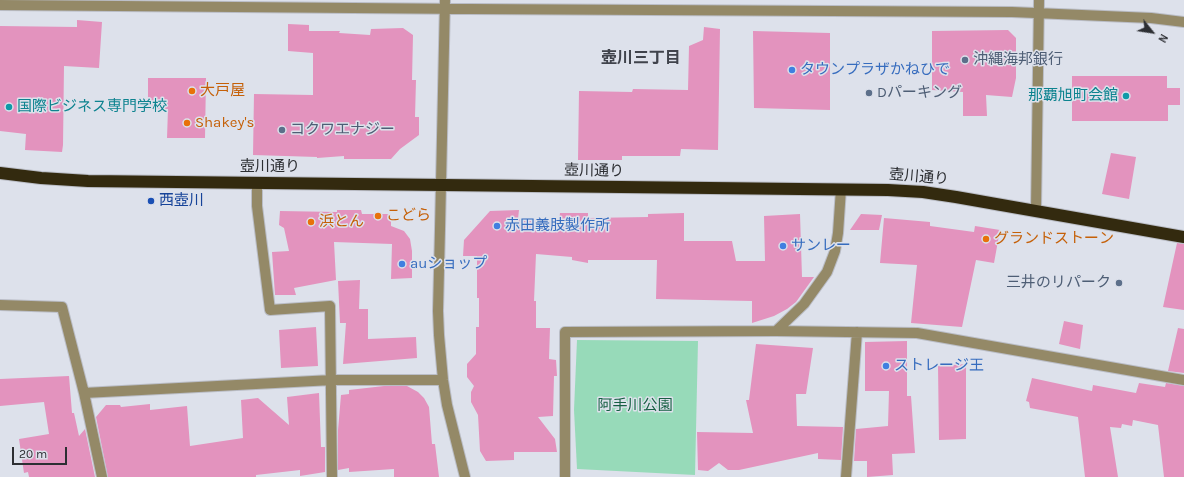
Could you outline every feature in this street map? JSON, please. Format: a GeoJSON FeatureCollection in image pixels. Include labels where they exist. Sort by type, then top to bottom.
{"type":"FeatureCollection","features":[{"type":"Feature","properties":{"kind":"highway","name":"壺川通り"},"geometry":{"type":"LineString","coordinates":[[0,173],[88,182],[888,190],[923,192],[1036,210],[1184,237]]}},
{"type":"Feature","properties":{"kind":"street"},"geometry":{"type":"LineString","coordinates":[[1036,210],[1039,0]]}},
{"type":"Feature","properties":{"kind":"street"},"geometry":{"type":"LineString","coordinates":[[445,4],[438,311],[443,380],[447,404],[465,477]]}},
{"type":"Feature","properties":{"kind":"street"},"geometry":{"type":"LineString","coordinates":[[0,5],[445,4],[1039,12],[1151,18],[1184,22]]}},
{"type":"Feature","properties":{"kind":"street"},"geometry":{"type":"LineString","coordinates":[[257,183],[257,206],[270,310],[330,306],[332,477]]}},
{"type":"Feature","properties":{"kind":"street"},"geometry":{"type":"LineString","coordinates":[[776,331],[804,304],[827,272],[835,251],[838,233],[841,189]]}},
{"type":"Feature","properties":{"kind":"street"},"geometry":{"type":"LineString","coordinates":[[0,305],[62,307],[84,393],[102,477]]}},
{"type":"Feature","properties":{"kind":"street"},"geometry":{"type":"LineString","coordinates":[[565,477],[565,332],[776,331],[917,333],[1184,380]]}},
{"type":"Feature","properties":{"kind":"street"},"geometry":{"type":"LineString","coordinates":[[846,477],[857,332]]}},
{"type":"Feature","properties":{"kind":"street"},"geometry":{"type":"LineString","coordinates":[[84,393],[332,380],[443,380]]}},
{"type":"Feature","properties":{"kind":"green space","name":"阿手川公園"},"geometry":{"type":"Polygon","coordinates":[[[577,340],[698,341],[695,475],[577,469],[574,410],[577,340]]]}},
{"type":"Feature","properties":{"kind":"building"},"geometry":{"type":"Polygon","coordinates":[[[77,20],[102,22],[99,68],[64,66],[62,152],[25,150],[26,134],[0,131],[0,26],[77,27],[77,20]]]}},
{"type":"Feature","properties":{"kind":"building"},"geometry":{"type":"Polygon","coordinates":[[[288,24],[309,25],[309,31],[340,31],[339,33],[370,35],[371,29],[403,28],[413,35],[412,80],[416,80],[415,117],[419,117],[419,135],[400,149],[391,159],[344,159],[344,156],[317,158],[253,155],[254,94],[313,95],[313,53],[288,51],[288,24]]]}},
{"type":"Feature","properties":{"kind":"building"},"geometry":{"type":"Polygon","coordinates":[[[704,27],[720,29],[718,150],[681,149],[680,156],[622,156],[622,160],[578,160],[579,91],[632,92],[633,89],[688,90],[689,46],[703,40],[704,27]]]}},
{"type":"Feature","properties":{"kind":"building"},"geometry":{"type":"Polygon","coordinates":[[[1008,30],[1016,38],[1016,78],[1012,97],[986,95],[987,116],[963,116],[963,92],[932,90],[932,31],[1008,30]]]}},
{"type":"Feature","properties":{"kind":"building","name":"タウンプラザかねひで"},"geometry":{"type":"Polygon","coordinates":[[[753,31],[830,33],[830,110],[754,108],[753,31]]]}},
{"type":"Feature","properties":{"kind":"building","name":"那覇旭町会館"},"geometry":{"type":"Polygon","coordinates":[[[1072,76],[1167,76],[1167,88],[1180,88],[1180,105],[1168,105],[1168,121],[1072,121],[1072,76]]]}},
{"type":"Feature","properties":{"kind":"building"},"geometry":{"type":"Polygon","coordinates":[[[148,78],[206,78],[205,138],[167,138],[168,109],[148,109],[148,78]]]}},
{"type":"Feature","properties":{"kind":"building"},"geometry":{"type":"Polygon","coordinates":[[[1111,153],[1136,157],[1129,199],[1102,194],[1111,153]]]}},
{"type":"Feature","properties":{"kind":"building"},"geometry":{"type":"Polygon","coordinates":[[[337,210],[361,210],[362,214],[391,214],[391,226],[404,231],[410,239],[412,251],[412,278],[391,279],[392,244],[334,242],[336,280],[294,288],[296,295],[275,295],[272,252],[289,251],[284,228],[279,225],[280,211],[337,212],[337,210]]]}},
{"type":"Feature","properties":{"kind":"building"},"geometry":{"type":"Polygon","coordinates":[[[519,210],[518,219],[559,222],[560,213],[588,213],[588,218],[648,217],[648,214],[684,213],[684,241],[732,241],[736,261],[765,261],[764,216],[800,214],[802,277],[814,277],[796,302],[787,309],[774,316],[752,323],[752,301],[656,299],[657,260],[588,260],[588,263],[572,260],[572,257],[536,254],[534,301],[536,301],[536,328],[550,328],[549,359],[556,360],[557,376],[554,376],[553,416],[538,417],[555,439],[557,452],[514,452],[514,460],[486,461],[480,451],[478,415],[471,402],[471,392],[474,386],[467,377],[467,364],[476,354],[476,327],[479,327],[477,256],[463,256],[464,240],[490,211],[519,210]]]}},
{"type":"Feature","properties":{"kind":"building"},"geometry":{"type":"Polygon","coordinates":[[[861,214],[882,215],[879,230],[850,230],[861,214]]]}},
{"type":"Feature","properties":{"kind":"building"},"geometry":{"type":"Polygon","coordinates":[[[884,218],[930,222],[930,226],[974,232],[975,226],[1000,230],[994,263],[976,260],[962,327],[911,323],[917,265],[880,263],[884,218]]]}},
{"type":"Feature","properties":{"kind":"building"},"geometry":{"type":"Polygon","coordinates":[[[1177,243],[1184,244],[1184,310],[1163,307],[1177,243]]]}},
{"type":"Feature","properties":{"kind":"building"},"geometry":{"type":"Polygon","coordinates":[[[360,280],[359,309],[368,309],[368,339],[416,337],[417,358],[343,364],[346,323],[340,323],[338,281],[360,280]]]}},
{"type":"Feature","properties":{"kind":"building"},"geometry":{"type":"Polygon","coordinates":[[[1064,321],[1083,325],[1080,349],[1059,344],[1064,321]]]}},
{"type":"Feature","properties":{"kind":"building"},"geometry":{"type":"Polygon","coordinates":[[[316,327],[318,366],[281,368],[279,330],[316,327]]]}},
{"type":"Feature","properties":{"kind":"building"},"geometry":{"type":"Polygon","coordinates":[[[1178,328],[1184,329],[1184,373],[1168,371],[1178,328]]]}},
{"type":"Feature","properties":{"kind":"building"},"geometry":{"type":"Polygon","coordinates":[[[907,341],[907,396],[911,396],[915,453],[892,454],[893,475],[867,477],[867,461],[854,461],[856,429],[888,426],[889,391],[865,391],[865,342],[907,341]]]}},
{"type":"Feature","properties":{"kind":"building"},"geometry":{"type":"Polygon","coordinates":[[[756,344],[813,348],[806,394],[796,394],[797,426],[843,427],[841,460],[818,459],[818,453],[739,470],[728,470],[719,463],[708,471],[698,470],[697,432],[753,433],[746,400],[749,400],[756,344]]]}},
{"type":"Feature","properties":{"kind":"building"},"geometry":{"type":"Polygon","coordinates":[[[966,364],[966,439],[939,440],[938,366],[966,364]]]}},
{"type":"Feature","properties":{"kind":"building"},"geometry":{"type":"Polygon","coordinates":[[[69,376],[72,413],[74,413],[79,436],[85,429],[95,477],[29,477],[28,472],[24,473],[19,439],[49,434],[44,402],[0,406],[0,379],[69,376]]]}},
{"type":"Feature","properties":{"kind":"building"},"geometry":{"type":"Polygon","coordinates":[[[1032,378],[1092,391],[1093,385],[1136,393],[1139,383],[1165,387],[1166,383],[1184,386],[1184,477],[1164,477],[1158,425],[1133,420],[1132,426],[1122,424],[1121,428],[1110,427],[1118,477],[1085,477],[1078,417],[1030,408],[1029,402],[1026,401],[1032,378]]]}},
{"type":"Feature","properties":{"kind":"building"},"geometry":{"type":"Polygon","coordinates":[[[384,386],[407,386],[418,392],[424,398],[429,407],[432,444],[435,444],[439,477],[394,477],[394,469],[349,472],[349,468],[338,470],[338,430],[341,395],[349,394],[349,390],[384,386]]]}},
{"type":"Feature","properties":{"kind":"building"},"geometry":{"type":"Polygon","coordinates":[[[319,393],[321,447],[325,447],[325,472],[300,476],[300,470],[256,475],[256,477],[108,477],[96,417],[106,405],[120,405],[121,407],[150,404],[150,410],[187,406],[190,446],[243,438],[241,400],[258,398],[289,425],[287,397],[319,393]]]}},
{"type":"Feature","properties":{"kind":"place","name":"沖縄海邦銀行"},"geometry":{"type":"Point","coordinates":[965,60]}},
{"type":"Feature","properties":{"kind":"place","name":"タウンプラザかねひで"},"geometry":{"type":"Point","coordinates":[792,70]}},
{"type":"Feature","properties":{"kind":"place","name":"大戸屋"},"geometry":{"type":"Point","coordinates":[192,91]}},
{"type":"Feature","properties":{"kind":"place","name":"Dパーキング"},"geometry":{"type":"Point","coordinates":[869,93]}},
{"type":"Feature","properties":{"kind":"place","name":"那覇旭町会館"},"geometry":{"type":"Point","coordinates":[1126,96]}},
{"type":"Feature","properties":{"kind":"place","name":"国際ビジネス専門学校"},"geometry":{"type":"Point","coordinates":[9,107]}},
{"type":"Feature","properties":{"kind":"place","name":"Shakey's"},"geometry":{"type":"Point","coordinates":[187,123]}},
{"type":"Feature","properties":{"kind":"place","name":"コクワエナジー"},"geometry":{"type":"Point","coordinates":[282,130]}},
{"type":"Feature","properties":{"kind":"place","name":"西壺川"},"geometry":{"type":"Point","coordinates":[151,201]}},
{"type":"Feature","properties":{"kind":"place","name":"こどら"},"geometry":{"type":"Point","coordinates":[378,216]}},
{"type":"Feature","properties":{"kind":"place","name":"浜とん"},"geometry":{"type":"Point","coordinates":[311,222]}},
{"type":"Feature","properties":{"kind":"place","name":"赤田義肢製作所"},"geometry":{"type":"Point","coordinates":[497,226]}},
{"type":"Feature","properties":{"kind":"place","name":"グランドストーン"},"geometry":{"type":"Point","coordinates":[986,239]}},
{"type":"Feature","properties":{"kind":"place","name":"サンレー"},"geometry":{"type":"Point","coordinates":[783,246]}},
{"type":"Feature","properties":{"kind":"place","name":"auショップ"},"geometry":{"type":"Point","coordinates":[402,264]}},
{"type":"Feature","properties":{"kind":"place","name":"三井のリパーク"},"geometry":{"type":"Point","coordinates":[1119,283]}},
{"type":"Feature","properties":{"kind":"place","name":"ストレージ王"},"geometry":{"type":"Point","coordinates":[886,366]}},
{"type":"Feature","properties":{"kind":"district","name":"壺川三丁目"},"geometry":{"type":"Point","coordinates":[641,58]}}]}
